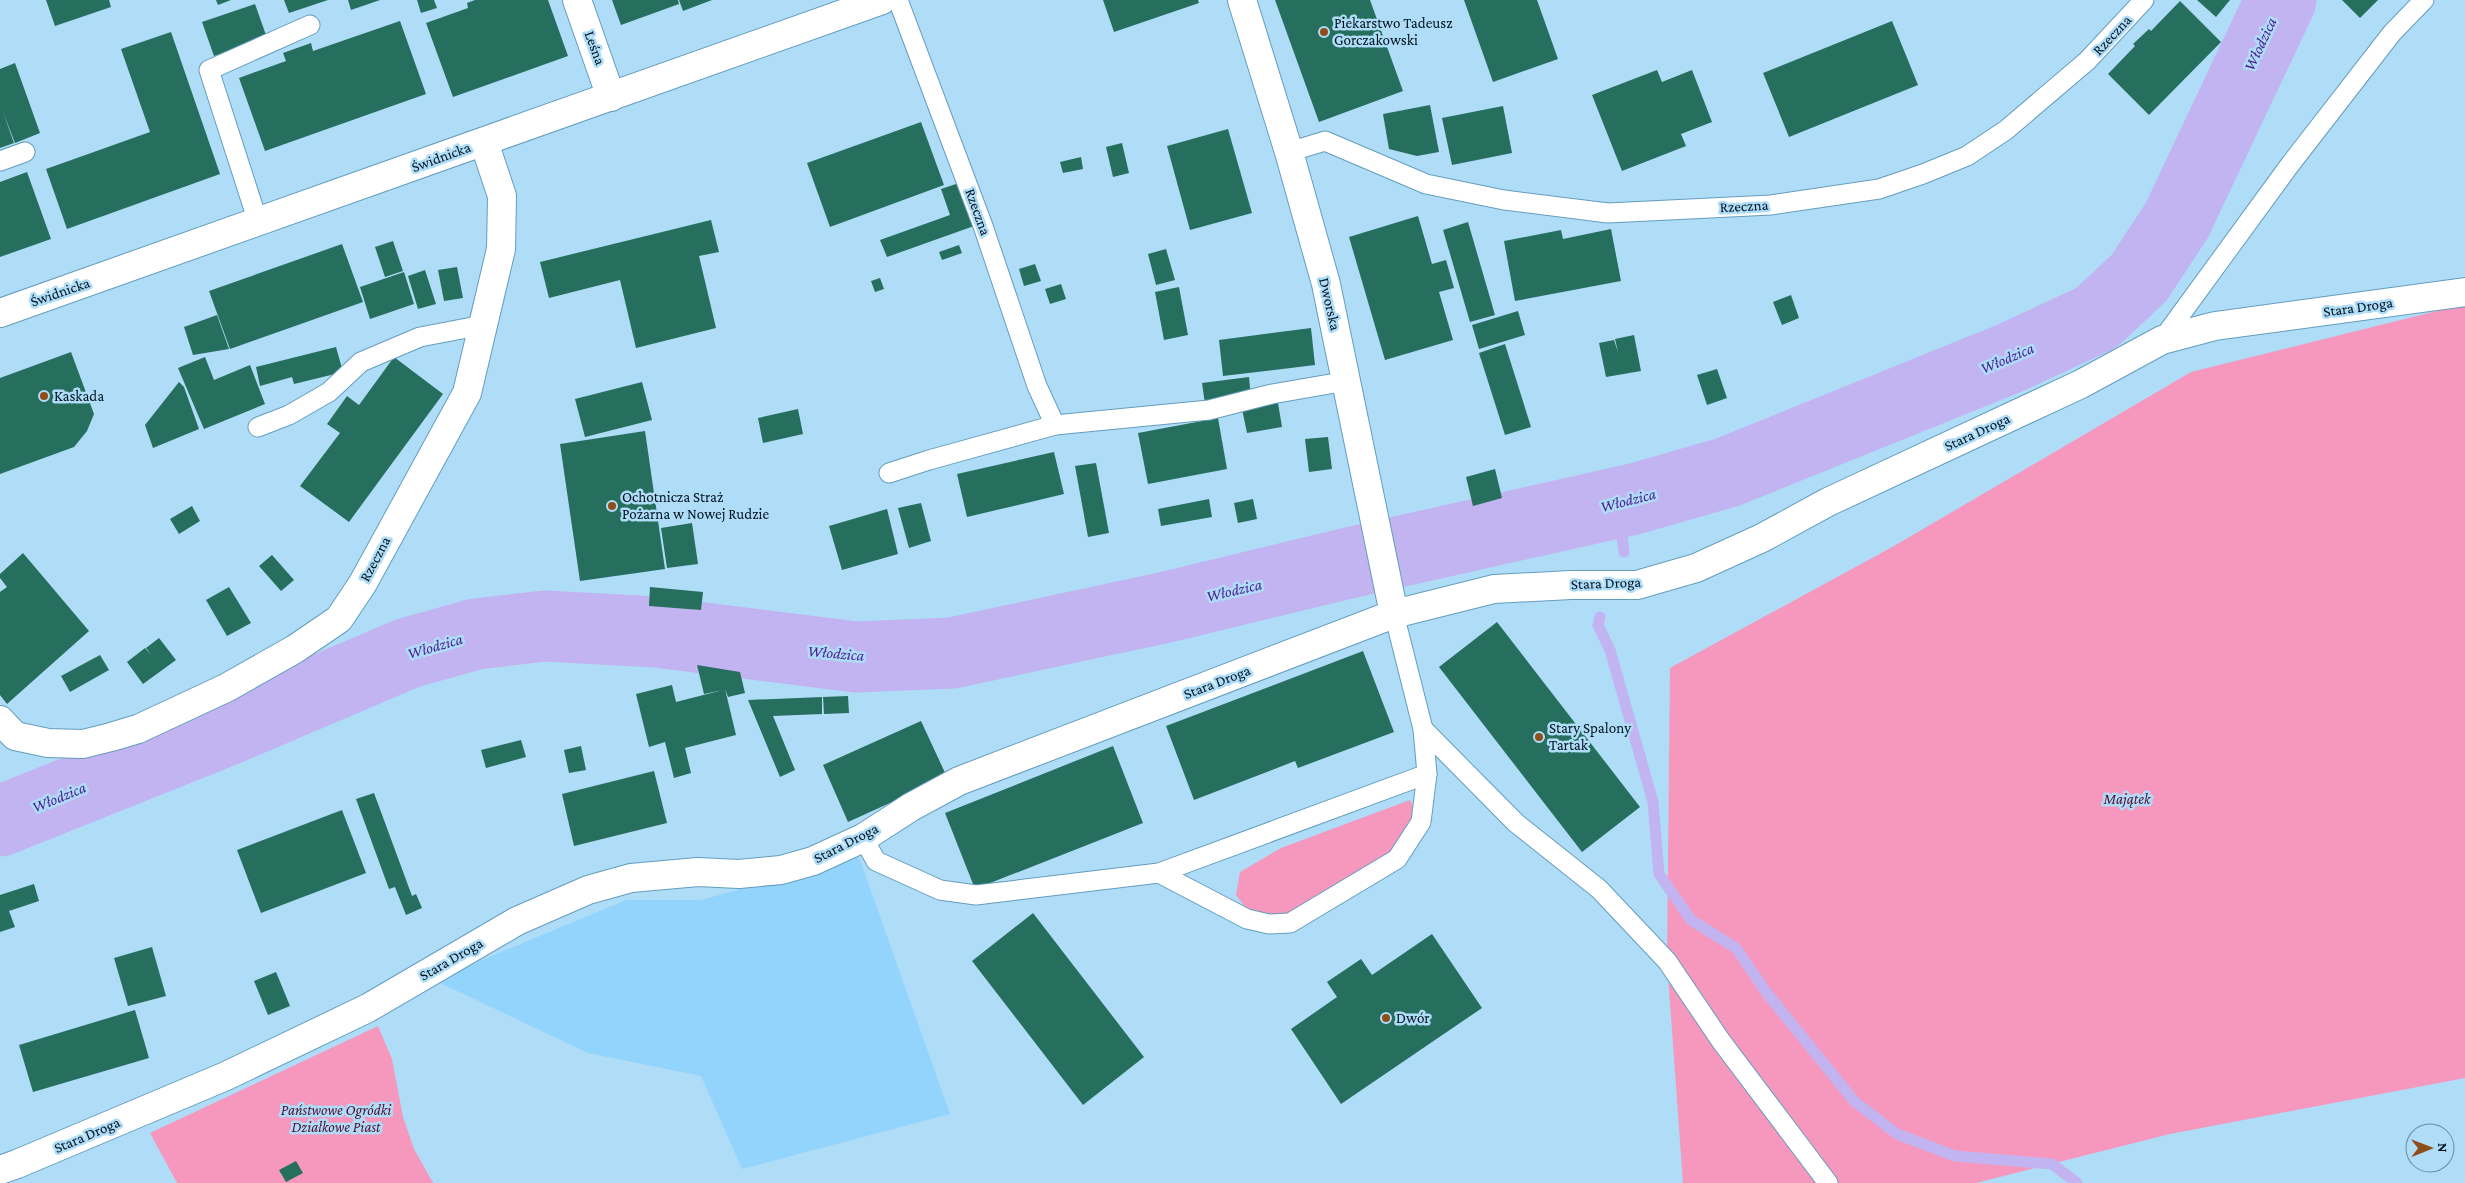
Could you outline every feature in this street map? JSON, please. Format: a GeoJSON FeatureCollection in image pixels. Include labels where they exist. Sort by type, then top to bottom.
{"type":"FeatureCollection","features":[{"type":"Feature","properties":{"kind":"street","name":"Leśna"},"geometry":{"type":"LineString","coordinates":[[577,0],[611,97]]}},
{"type":"Feature","properties":{"kind":"street","name":"Świdnicka"},"geometry":{"type":"LineString","coordinates":[[0,313],[882,0]]}},
{"type":"Feature","properties":{"kind":"street","name":"Dworska"},"geometry":{"type":"LineString","coordinates":[[1242,0],[1289,152],[1326,284],[1391,602]]}},
{"type":"Feature","properties":{"kind":"street","name":"Rzeczna"},"geometry":{"type":"LineString","coordinates":[[0,720],[15,736],[48,743],[83,744],[111,738],[138,729],[226,688],[295,649],[339,619],[363,583],[467,393],[501,249],[502,196],[484,142]]}},
{"type":"Feature","properties":{"kind":"street","name":"Stara Droga"},"geometry":{"type":"LineString","coordinates":[[0,1170],[226,1076],[368,1008],[517,921],[588,890],[631,878],[698,872],[739,874],[781,870],[813,861],[863,838],[911,807],[959,781],[1391,602],[1494,589],[1571,585],[1637,585],[1696,568],[1762,538],[1828,502],[2081,384],[2162,340],[2215,326],[2465,292]]}},
{"type":"Feature","properties":{"kind":"lane","name":"Rzeczna"},"geometry":{"type":"LineString","coordinates":[[898,0],[983,226],[1037,386],[1055,425]]}},
{"type":"Feature","properties":{"kind":"lane","name":"Rzeczna"},"geometry":{"type":"LineString","coordinates":[[1289,152],[1325,141],[1426,184],[1504,200],[1608,213],[1771,205],[1870,190],[1923,174],[1967,156],[2006,130],[2087,61],[2144,0]]}},
{"type":"Feature","properties":{"kind":"lane"},"geometry":{"type":"LineString","coordinates":[[2162,340],[2289,166],[2392,33],[2424,0]]}},
{"type":"Feature","properties":{"kind":"lane"},"geometry":{"type":"LineString","coordinates":[[258,222],[209,70],[310,26]]}},
{"type":"Feature","properties":{"kind":"lane"},"geometry":{"type":"LineString","coordinates":[[0,161],[25,152]]}},
{"type":"Feature","properties":{"kind":"lane"},"geometry":{"type":"LineString","coordinates":[[258,427],[289,415],[329,392],[361,362],[420,337],[483,325]]}},
{"type":"Feature","properties":{"kind":"lane"},"geometry":{"type":"LineString","coordinates":[[889,473],[928,460],[1055,425],[1209,410],[1272,394],[1347,381]]}},
{"type":"Feature","properties":{"kind":"lane"},"geometry":{"type":"LineString","coordinates":[[1159,873],[1247,919],[1269,924],[1290,923],[1397,859],[1421,822],[1427,774],[1423,729],[1391,602]]}},
{"type":"Feature","properties":{"kind":"lane"},"geometry":{"type":"LineString","coordinates":[[1423,729],[1516,823],[1600,890],[1667,961],[1726,1049],[1828,1183]]}},
{"type":"Feature","properties":{"kind":"lane"},"geometry":{"type":"LineString","coordinates":[[863,838],[876,861],[940,890],[976,895],[1159,873],[1427,774]]}},
{"type":"Feature","properties":{"kind":"shaded area"},"geometry":{"type":"Polygon","coordinates":[[[859,857],[950,1114],[742,1169],[701,1076],[588,1053],[434,980],[626,900],[701,900],[859,857]]]}},
{"type":"Feature","properties":{"kind":"green space","name":"Majątek"},"geometry":{"type":"Polygon","coordinates":[[[2465,304],[2465,1078],[2170,1134],[1976,1183],[1683,1183],[1667,961],[1670,668],[1894,546],[2191,372],[2465,304]]]}},
{"type":"Feature","properties":{"kind":"green space"},"geometry":{"type":"Polygon","coordinates":[[[1410,800],[1415,816],[1414,831],[1399,855],[1373,874],[1317,908],[1307,913],[1293,916],[1249,912],[1236,895],[1240,872],[1281,848],[1410,800]]]}},
{"type":"Feature","properties":{"kind":"green space","name":"Państwowe Ogródki Działkowe Piast"},"geometry":{"type":"Polygon","coordinates":[[[378,1026],[392,1059],[403,1117],[414,1149],[433,1183],[177,1183],[150,1133],[378,1026]]]}},
{"type":"Feature","properties":{"kind":"building"},"geometry":{"type":"Polygon","coordinates":[[[46,0],[109,0],[111,7],[55,26],[46,0]]]}},
{"type":"Feature","properties":{"kind":"building"},"geometry":{"type":"Polygon","coordinates":[[[216,0],[231,0],[218,5],[216,0]]]}},
{"type":"Feature","properties":{"kind":"building"},"geometry":{"type":"Polygon","coordinates":[[[284,0],[328,0],[289,13],[284,0]]]}},
{"type":"Feature","properties":{"kind":"building"},"geometry":{"type":"Polygon","coordinates":[[[348,0],[380,0],[351,10],[348,0]]]}},
{"type":"Feature","properties":{"kind":"building"},"geometry":{"type":"Polygon","coordinates":[[[417,0],[434,0],[437,8],[421,13],[417,0]]]}},
{"type":"Feature","properties":{"kind":"building"},"geometry":{"type":"Polygon","coordinates":[[[475,0],[548,0],[568,56],[453,97],[426,23],[468,8],[467,3],[475,0]]]}},
{"type":"Feature","properties":{"kind":"building"},"geometry":{"type":"Polygon","coordinates":[[[612,0],[678,0],[679,4],[621,25],[612,0]]]}},
{"type":"Feature","properties":{"kind":"building"},"geometry":{"type":"Polygon","coordinates":[[[679,0],[712,0],[683,11],[679,0]]]}},
{"type":"Feature","properties":{"kind":"building"},"geometry":{"type":"Polygon","coordinates":[[[1103,0],[1198,0],[1199,3],[1114,32],[1103,0]]]}},
{"type":"Feature","properties":{"kind":"building"},"geometry":{"type":"Polygon","coordinates":[[[1275,0],[1370,0],[1403,91],[1319,122],[1275,0]]]}},
{"type":"Feature","properties":{"kind":"building"},"geometry":{"type":"Polygon","coordinates":[[[1464,0],[1537,0],[1558,59],[1493,82],[1464,0]]]}},
{"type":"Feature","properties":{"kind":"building"},"geometry":{"type":"Polygon","coordinates":[[[2197,0],[2230,0],[2216,17],[2197,0]]]}},
{"type":"Feature","properties":{"kind":"building"},"geometry":{"type":"Polygon","coordinates":[[[2342,0],[2378,0],[2360,18],[2342,0]]]}},
{"type":"Feature","properties":{"kind":"building"},"geometry":{"type":"Polygon","coordinates":[[[2180,1],[2221,42],[2149,115],[2108,74],[2135,46],[2133,44],[2149,29],[2151,31],[2180,1]]]}},
{"type":"Feature","properties":{"kind":"building"},"geometry":{"type":"Polygon","coordinates":[[[255,4],[267,38],[214,56],[202,22],[255,4]]]}},
{"type":"Feature","properties":{"kind":"building"},"geometry":{"type":"Polygon","coordinates":[[[400,21],[426,94],[265,151],[239,78],[286,61],[283,53],[311,43],[313,51],[400,21]]]}},
{"type":"Feature","properties":{"kind":"building"},"geometry":{"type":"Polygon","coordinates":[[[1892,21],[1918,85],[1789,137],[1763,73],[1892,21]]]}},
{"type":"Feature","properties":{"kind":"building"},"geometry":{"type":"Polygon","coordinates":[[[171,32],[220,174],[67,229],[46,169],[150,132],[121,49],[171,32]]]}},
{"type":"Feature","properties":{"kind":"building"},"geometry":{"type":"Polygon","coordinates":[[[15,63],[40,133],[15,143],[3,112],[14,143],[0,148],[0,69],[15,63]]]}},
{"type":"Feature","properties":{"kind":"building"},"geometry":{"type":"Polygon","coordinates":[[[1657,70],[1662,82],[1692,70],[1712,122],[1681,134],[1686,146],[1622,171],[1592,95],[1657,70]]]}},
{"type":"Feature","properties":{"kind":"building"},"geometry":{"type":"Polygon","coordinates":[[[1430,105],[1439,152],[1417,156],[1389,149],[1383,114],[1430,105]]]}},
{"type":"Feature","properties":{"kind":"building"},"geometry":{"type":"Polygon","coordinates":[[[1503,106],[1512,153],[1452,165],[1442,118],[1503,106]]]}},
{"type":"Feature","properties":{"kind":"building"},"geometry":{"type":"Polygon","coordinates":[[[921,122],[944,185],[830,227],[807,163],[921,122]]]}},
{"type":"Feature","properties":{"kind":"building"},"geometry":{"type":"Polygon","coordinates":[[[1228,129],[1252,213],[1190,230],[1167,146],[1228,129]]]}},
{"type":"Feature","properties":{"kind":"building"},"geometry":{"type":"Polygon","coordinates":[[[1122,143],[1129,173],[1113,177],[1106,147],[1122,143]]]}},
{"type":"Feature","properties":{"kind":"building"},"geometry":{"type":"Polygon","coordinates":[[[1081,157],[1083,169],[1063,173],[1060,162],[1081,157]]]}},
{"type":"Feature","properties":{"kind":"building"},"geometry":{"type":"Polygon","coordinates":[[[27,172],[51,239],[0,257],[0,182],[27,172]]]}},
{"type":"Feature","properties":{"kind":"building"},"geometry":{"type":"Polygon","coordinates":[[[959,183],[974,226],[887,257],[880,240],[950,215],[941,189],[959,183]]]}},
{"type":"Feature","properties":{"kind":"building"},"geometry":{"type":"Polygon","coordinates":[[[1418,216],[1432,264],[1446,260],[1454,288],[1439,292],[1453,340],[1385,360],[1349,237],[1418,216]]]}},
{"type":"Feature","properties":{"kind":"building"},"geometry":{"type":"Polygon","coordinates":[[[711,220],[719,252],[699,256],[716,328],[636,348],[620,280],[549,298],[540,262],[711,220]]]}},
{"type":"Feature","properties":{"kind":"building"},"geometry":{"type":"Polygon","coordinates":[[[1468,222],[1495,315],[1470,322],[1443,230],[1468,222]]]}},
{"type":"Feature","properties":{"kind":"building"},"geometry":{"type":"Polygon","coordinates":[[[1611,229],[1621,281],[1515,301],[1504,241],[1561,230],[1563,239],[1611,229]]]}},
{"type":"Feature","properties":{"kind":"building"},"geometry":{"type":"Polygon","coordinates":[[[393,241],[403,271],[385,277],[375,247],[393,241]]]}},
{"type":"Feature","properties":{"kind":"building"},"geometry":{"type":"Polygon","coordinates":[[[342,244],[363,302],[230,349],[209,291],[342,244]]]}},
{"type":"Feature","properties":{"kind":"building"},"geometry":{"type":"Polygon","coordinates":[[[959,245],[962,253],[942,260],[939,252],[959,245]]]}},
{"type":"Feature","properties":{"kind":"building"},"geometry":{"type":"Polygon","coordinates":[[[1166,249],[1175,280],[1156,285],[1148,254],[1166,249]]]}},
{"type":"Feature","properties":{"kind":"building"},"geometry":{"type":"Polygon","coordinates":[[[1035,264],[1041,281],[1024,286],[1019,269],[1035,264]]]}},
{"type":"Feature","properties":{"kind":"building"},"geometry":{"type":"Polygon","coordinates":[[[457,267],[463,298],[444,301],[438,270],[457,267]]]}},
{"type":"Feature","properties":{"kind":"building"},"geometry":{"type":"Polygon","coordinates":[[[425,270],[436,304],[418,309],[408,276],[425,270]]]}},
{"type":"Feature","properties":{"kind":"building"},"geometry":{"type":"Polygon","coordinates":[[[404,272],[414,304],[370,319],[360,287],[404,272]]]}},
{"type":"Feature","properties":{"kind":"building"},"geometry":{"type":"Polygon","coordinates":[[[880,278],[884,289],[875,292],[871,281],[880,278]]]}},
{"type":"Feature","properties":{"kind":"building"},"geometry":{"type":"Polygon","coordinates":[[[1061,284],[1066,299],[1050,304],[1045,289],[1061,284]]]}},
{"type":"Feature","properties":{"kind":"building"},"geometry":{"type":"Polygon","coordinates":[[[1179,287],[1188,335],[1164,340],[1155,292],[1179,287]]]}},
{"type":"Feature","properties":{"kind":"building"},"geometry":{"type":"Polygon","coordinates":[[[1791,295],[1799,318],[1782,325],[1773,302],[1791,295]]]}},
{"type":"Feature","properties":{"kind":"building"},"geometry":{"type":"Polygon","coordinates":[[[1518,311],[1525,335],[1479,349],[1472,325],[1518,311]]]}},
{"type":"Feature","properties":{"kind":"building"},"geometry":{"type":"Polygon","coordinates":[[[217,315],[229,349],[193,355],[184,327],[217,315]]]}},
{"type":"Feature","properties":{"kind":"building"},"geometry":{"type":"Polygon","coordinates":[[[1311,328],[1315,365],[1223,376],[1219,340],[1311,328]]]}},
{"type":"Feature","properties":{"kind":"building"},"geometry":{"type":"Polygon","coordinates":[[[1634,335],[1641,371],[1606,377],[1599,343],[1614,340],[1618,352],[1615,339],[1634,335]]]}},
{"type":"Feature","properties":{"kind":"building"},"geometry":{"type":"Polygon","coordinates":[[[1505,344],[1531,427],[1505,435],[1479,353],[1505,344]]]}},
{"type":"Feature","properties":{"kind":"building"},"geometry":{"type":"Polygon","coordinates":[[[336,347],[343,372],[294,384],[292,377],[260,386],[256,367],[336,347]]]}},
{"type":"Feature","properties":{"kind":"building","name":"Kaskada"},"geometry":{"type":"Polygon","coordinates":[[[71,352],[94,414],[87,431],[74,447],[0,474],[0,378],[71,352]]]}},
{"type":"Feature","properties":{"kind":"building"},"geometry":{"type":"Polygon","coordinates":[[[205,357],[214,380],[250,365],[265,404],[204,429],[178,368],[205,357]]]}},
{"type":"Feature","properties":{"kind":"building"},"geometry":{"type":"Polygon","coordinates":[[[394,357],[443,394],[349,522],[300,486],[340,433],[327,424],[347,396],[359,405],[394,357]]]}},
{"type":"Feature","properties":{"kind":"building"},"geometry":{"type":"Polygon","coordinates":[[[1717,369],[1727,398],[1707,405],[1697,375],[1717,369]]]}},
{"type":"Feature","properties":{"kind":"building"},"geometry":{"type":"Polygon","coordinates":[[[1249,377],[1251,398],[1205,404],[1202,383],[1249,377]]]}},
{"type":"Feature","properties":{"kind":"building"},"geometry":{"type":"Polygon","coordinates":[[[179,382],[184,387],[199,429],[153,448],[145,425],[179,382]]]}},
{"type":"Feature","properties":{"kind":"building"},"geometry":{"type":"Polygon","coordinates":[[[642,382],[652,420],[585,437],[575,399],[642,382]]]}},
{"type":"Feature","properties":{"kind":"building"},"geometry":{"type":"Polygon","coordinates":[[[1278,403],[1282,427],[1247,433],[1242,409],[1278,403]]]}},
{"type":"Feature","properties":{"kind":"building"},"geometry":{"type":"Polygon","coordinates":[[[798,409],[803,434],[763,443],[758,418],[798,409]]]}},
{"type":"Feature","properties":{"kind":"building"},"geometry":{"type":"Polygon","coordinates":[[[1218,418],[1227,469],[1148,484],[1138,433],[1218,418]]]}},
{"type":"Feature","properties":{"kind":"building","name":"Ochotnicza Straż Pożarna w Nowej Rudzie"},"geometry":{"type":"Polygon","coordinates":[[[645,431],[665,569],[580,581],[560,444],[645,431]]]}},
{"type":"Feature","properties":{"kind":"building"},"geometry":{"type":"Polygon","coordinates":[[[1328,437],[1332,469],[1309,472],[1305,439],[1328,437]]]}},
{"type":"Feature","properties":{"kind":"building"},"geometry":{"type":"Polygon","coordinates":[[[1054,452],[1064,494],[967,517],[957,474],[1054,452]]]}},
{"type":"Feature","properties":{"kind":"building"},"geometry":{"type":"Polygon","coordinates":[[[1096,463],[1109,533],[1088,537],[1075,466],[1096,463]]]}},
{"type":"Feature","properties":{"kind":"building"},"geometry":{"type":"Polygon","coordinates":[[[1495,469],[1502,498],[1473,506],[1466,477],[1495,469]]]}},
{"type":"Feature","properties":{"kind":"building"},"geometry":{"type":"Polygon","coordinates":[[[1209,499],[1212,517],[1161,526],[1158,509],[1209,499]]]}},
{"type":"Feature","properties":{"kind":"building"},"geometry":{"type":"Polygon","coordinates":[[[1253,499],[1257,519],[1238,523],[1234,503],[1253,499]]]}},
{"type":"Feature","properties":{"kind":"building"},"geometry":{"type":"Polygon","coordinates":[[[921,503],[931,541],[909,548],[898,508],[921,503]]]}},
{"type":"Feature","properties":{"kind":"building"},"geometry":{"type":"Polygon","coordinates":[[[192,506],[200,521],[179,534],[170,519],[192,506]]]}},
{"type":"Feature","properties":{"kind":"building"},"geometry":{"type":"Polygon","coordinates":[[[887,509],[898,554],[842,570],[829,526],[887,509]]]}},
{"type":"Feature","properties":{"kind":"building"},"geometry":{"type":"Polygon","coordinates":[[[692,523],[698,564],[667,568],[661,528],[692,523]]]}},
{"type":"Feature","properties":{"kind":"building"},"geometry":{"type":"Polygon","coordinates":[[[23,553],[89,631],[7,704],[0,695],[0,592],[7,587],[0,578],[0,574],[23,553]]]}},
{"type":"Feature","properties":{"kind":"building"},"geometry":{"type":"Polygon","coordinates":[[[272,555],[294,580],[281,591],[259,566],[272,555]]]}},
{"type":"Feature","properties":{"kind":"building"},"geometry":{"type":"Polygon","coordinates":[[[229,587],[251,623],[227,636],[206,600],[229,587]]]}},
{"type":"Feature","properties":{"kind":"building"},"geometry":{"type":"Polygon","coordinates":[[[650,587],[703,592],[701,610],[649,606],[650,587]]]}},
{"type":"Feature","properties":{"kind":"building","name":"Stary Spalony Tartak"},"geometry":{"type":"Polygon","coordinates":[[[1497,622],[1640,807],[1582,852],[1439,667],[1497,622]]]}},
{"type":"Feature","properties":{"kind":"building"},"geometry":{"type":"Polygon","coordinates":[[[159,638],[176,660],[143,684],[127,662],[145,648],[151,655],[146,648],[159,638]]]}},
{"type":"Feature","properties":{"kind":"building"},"geometry":{"type":"Polygon","coordinates":[[[1363,651],[1394,732],[1298,768],[1295,761],[1194,800],[1166,726],[1363,651]]]}},
{"type":"Feature","properties":{"kind":"building"},"geometry":{"type":"Polygon","coordinates":[[[100,655],[109,670],[70,692],[61,676],[100,655]]]}},
{"type":"Feature","properties":{"kind":"building"},"geometry":{"type":"Polygon","coordinates":[[[697,665],[740,672],[745,693],[728,697],[725,689],[736,735],[685,748],[691,773],[674,778],[665,742],[649,747],[636,694],[672,685],[676,702],[723,690],[704,694],[697,665]]]}},
{"type":"Feature","properties":{"kind":"building"},"geometry":{"type":"Polygon","coordinates":[[[848,696],[849,713],[824,714],[823,697],[848,696]]]}},
{"type":"Feature","properties":{"kind":"building"},"geometry":{"type":"Polygon","coordinates":[[[822,697],[822,714],[773,716],[795,770],[780,777],[748,700],[822,697]]]}},
{"type":"Feature","properties":{"kind":"building"},"geometry":{"type":"Polygon","coordinates":[[[921,721],[947,777],[848,822],[823,765],[921,721]]]}},
{"type":"Feature","properties":{"kind":"building"},"geometry":{"type":"Polygon","coordinates":[[[521,740],[526,757],[486,768],[481,750],[521,740]]]}},
{"type":"Feature","properties":{"kind":"building"},"geometry":{"type":"Polygon","coordinates":[[[581,746],[586,770],[569,773],[564,750],[581,746]]]}},
{"type":"Feature","properties":{"kind":"building"},"geometry":{"type":"Polygon","coordinates":[[[1113,746],[1143,823],[975,889],[945,813],[1113,746]]]}},
{"type":"Feature","properties":{"kind":"building"},"geometry":{"type":"Polygon","coordinates":[[[654,771],[667,823],[574,846],[562,794],[654,771]]]}},
{"type":"Feature","properties":{"kind":"building"},"geometry":{"type":"Polygon","coordinates":[[[374,793],[412,896],[416,894],[422,908],[406,915],[395,887],[389,889],[356,799],[374,793]]]}},
{"type":"Feature","properties":{"kind":"building"},"geometry":{"type":"Polygon","coordinates":[[[342,810],[366,873],[261,913],[237,850],[342,810]]]}},
{"type":"Feature","properties":{"kind":"building"},"geometry":{"type":"Polygon","coordinates":[[[34,884],[39,901],[9,911],[15,927],[0,932],[0,895],[34,884]]]}},
{"type":"Feature","properties":{"kind":"building"},"geometry":{"type":"Polygon","coordinates":[[[1033,913],[1144,1057],[1083,1105],[972,961],[1033,913]]]}},
{"type":"Feature","properties":{"kind":"building","name":"Dwór"},"geometry":{"type":"Polygon","coordinates":[[[1432,934],[1482,1008],[1341,1104],[1291,1029],[1337,997],[1327,982],[1361,959],[1372,975],[1432,934]]]}},
{"type":"Feature","properties":{"kind":"building"},"geometry":{"type":"Polygon","coordinates":[[[152,947],[166,996],[128,1006],[114,958],[152,947]]]}},
{"type":"Feature","properties":{"kind":"building"},"geometry":{"type":"Polygon","coordinates":[[[276,972],[290,1006],[268,1015],[254,981],[276,972]]]}},
{"type":"Feature","properties":{"kind":"building"},"geometry":{"type":"Polygon","coordinates":[[[135,1010],[149,1058],[33,1092],[19,1045],[135,1010]]]}},
{"type":"Feature","properties":{"kind":"building"},"geometry":{"type":"Polygon","coordinates":[[[296,1161],[303,1173],[286,1182],[279,1170],[296,1161]]]}},
{"type":"Feature","properties":{"kind":"waterway","name":"Włodzica"},"geometry":{"type":"LineString","coordinates":[[0,821],[225,731],[408,653],[476,634],[545,626],[656,632],[856,657],[952,653],[1167,607],[1353,562],[1634,499],[1728,472],[2010,358],[2096,318],[2139,278],[2177,220],[2281,0]]}},
{"type":"Feature","properties":{"kind":"waterway"},"geometry":{"type":"LineString","coordinates":[[1618,503],[1624,552]]}},
{"type":"Feature","properties":{"kind":"waterway"},"geometry":{"type":"LineString","coordinates":[[1600,617],[1598,625],[1610,650],[1653,802],[1659,874],[1691,920],[1736,948],[1766,992],[1854,1101],[1897,1134],[1955,1156],[2052,1164],[2077,1183]]}},
{"type":"Feature","properties":{"kind":"place","name":"Piekarstwo Tadeusz Gorczakowski"},"geometry":{"type":"Point","coordinates":[1324,32]}},
{"type":"Feature","properties":{"kind":"place","name":"Kaskada"},"geometry":{"type":"Point","coordinates":[44,396]}},
{"type":"Feature","properties":{"kind":"place","name":"Ochotnicza Straż Pożarna w Nowej Rudzie"},"geometry":{"type":"Point","coordinates":[612,506]}},
{"type":"Feature","properties":{"kind":"place","name":"Stary Spalony Tartak"},"geometry":{"type":"Point","coordinates":[1539,737]}},
{"type":"Feature","properties":{"kind":"place","name":"Dwór"},"geometry":{"type":"Point","coordinates":[1386,1018]}}]}
